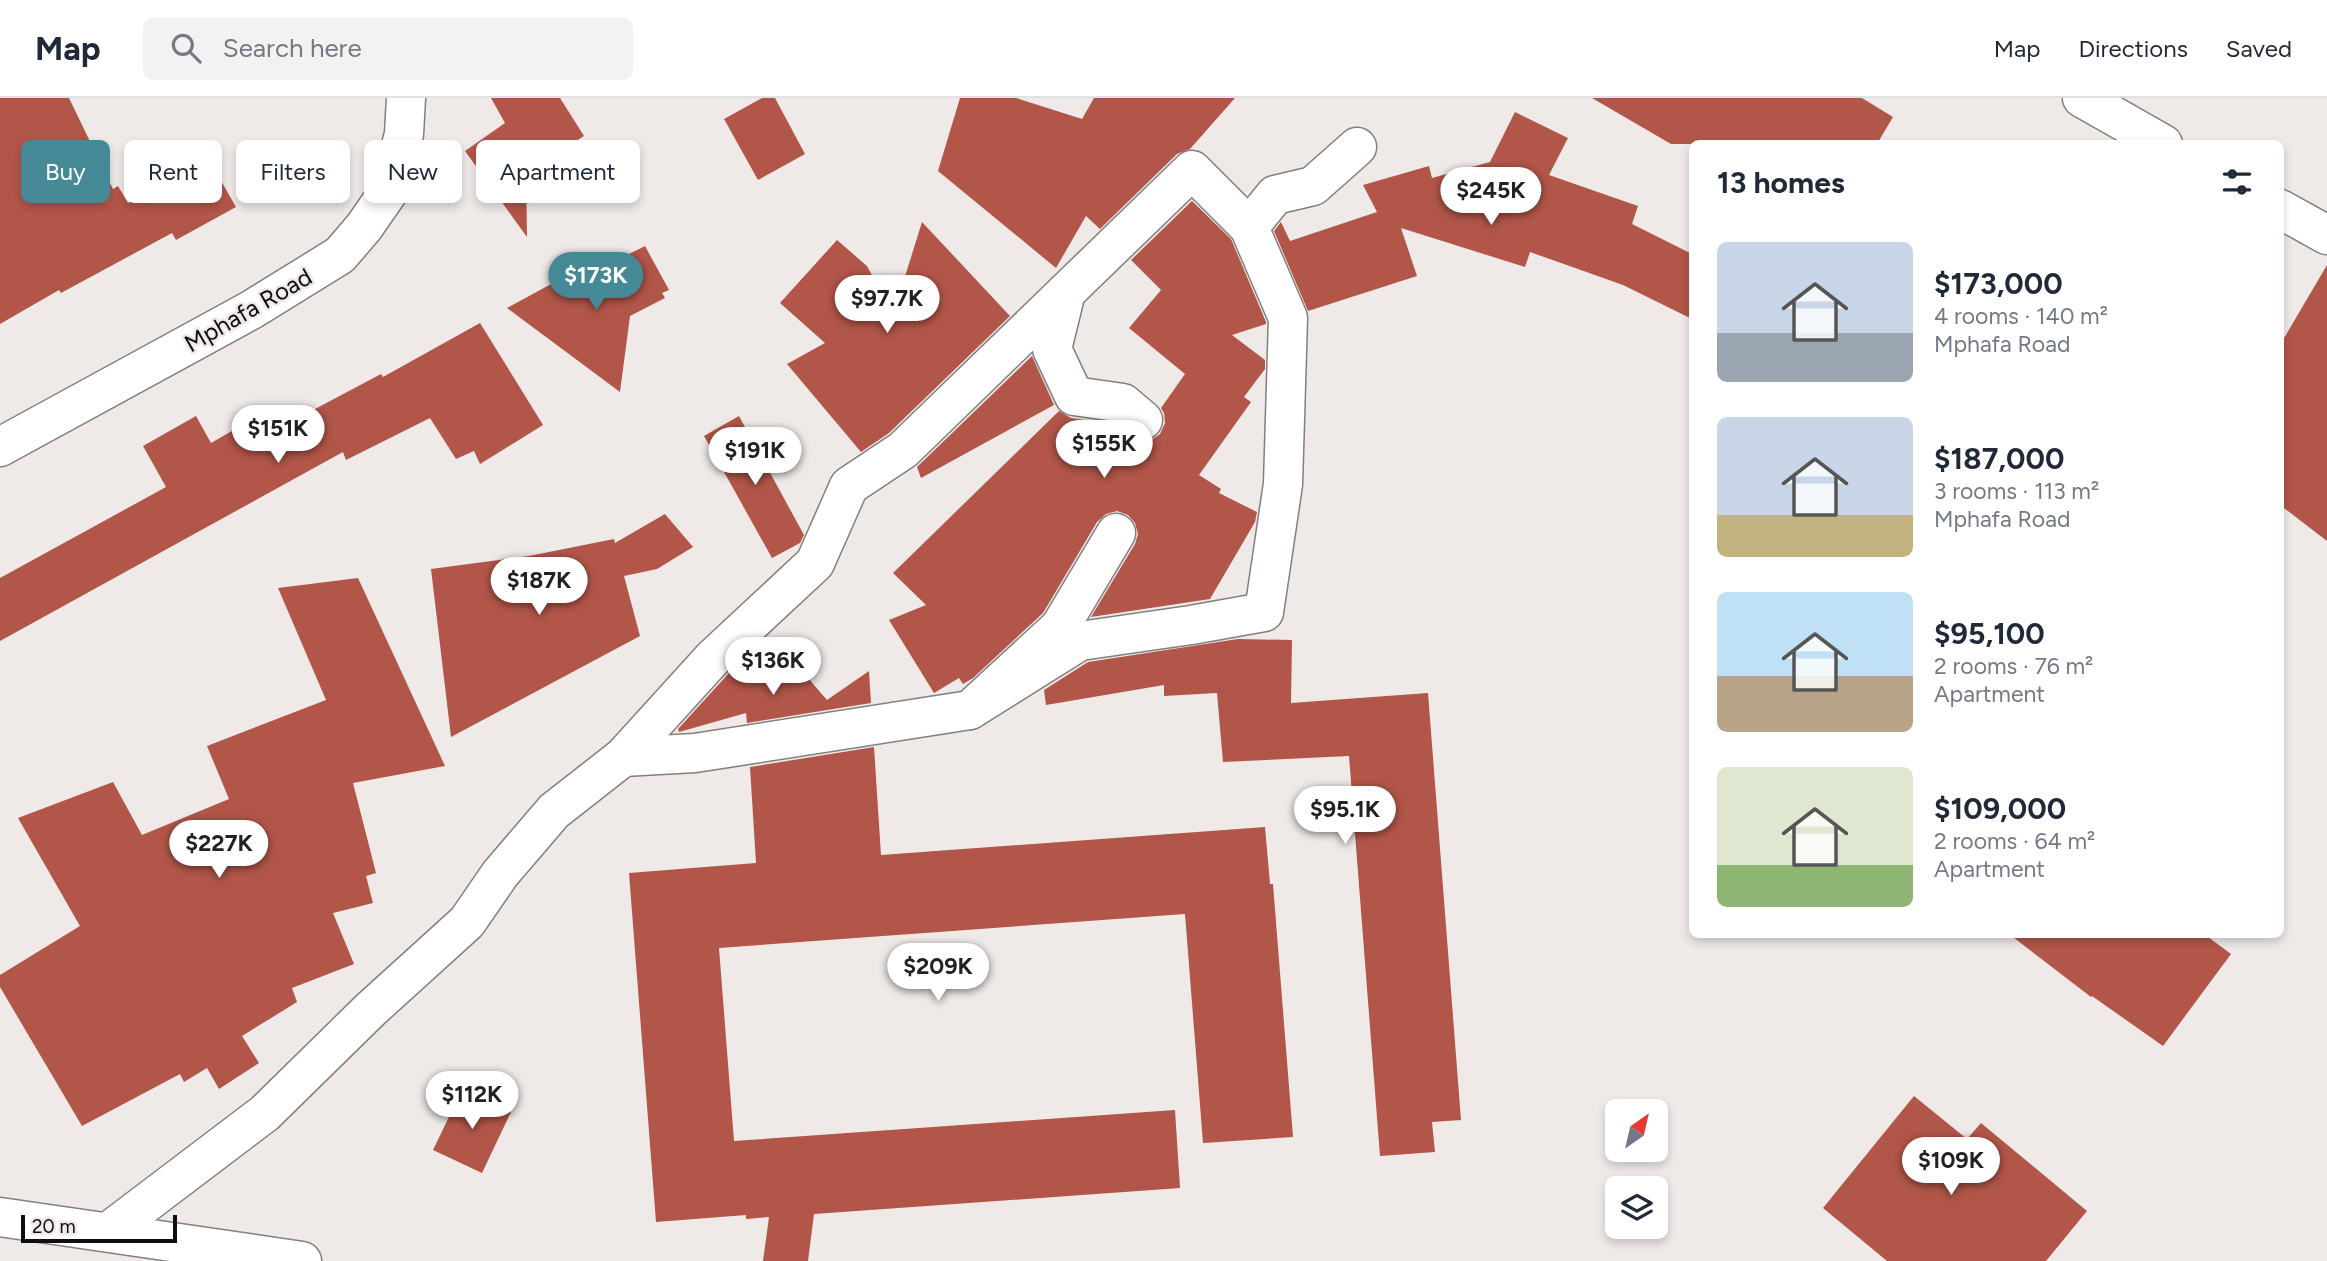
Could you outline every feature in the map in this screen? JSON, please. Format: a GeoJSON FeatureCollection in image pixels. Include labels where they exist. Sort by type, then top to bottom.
{"type":"FeatureCollection","features":[{"type":"Feature","properties":{"kind":"street","name":"Mphafa Road"},"geometry":{"type":"LineString","coordinates":[[0,447],[251,310],[340,255],[389,191],[404,134],[406,98]]}},
{"type":"Feature","properties":{"kind":"street"},"geometry":{"type":"LineString","coordinates":[[2082,98],[2156,140]]}},
{"type":"Feature","properties":{"kind":"street"},"geometry":{"type":"LineString","coordinates":[[1249,227],[1275,195],[1313,186],[1357,147]]}},
{"type":"Feature","properties":{"kind":"street"},"geometry":{"type":"LineString","coordinates":[[108,1232],[265,1113],[370,1010],[467,922],[500,874],[554,811],[623,757],[712,659],[815,563],[849,486],[903,450],[1192,170],[1249,227],[1288,318],[1283,484],[1264,612],[1080,640],[970,710],[695,754],[623,757]]}},
{"type":"Feature","properties":{"kind":"street"},"geometry":{"type":"LineString","coordinates":[[2284,211],[2327,234]]}},
{"type":"Feature","properties":{"kind":"street"},"geometry":{"type":"LineString","coordinates":[[1066,292],[1052,349],[1074,396],[1123,403],[1143,420]]}},
{"type":"Feature","properties":{"kind":"street"},"geometry":{"type":"LineString","coordinates":[[970,710],[1060,627],[1116,533]]}},
{"type":"Feature","properties":{"kind":"street"},"geometry":{"type":"LineString","coordinates":[[0,1216],[302,1261]]}},
{"type":"Feature","properties":{"kind":"building"},"geometry":{"type":"Polygon","coordinates":[[[0,98],[69,98],[89,140],[21,140],[21,203],[110,203],[110,183],[113,189],[118,186],[124,196],[124,203],[222,203],[222,182],[236,207],[176,240],[172,233],[61,293],[59,290],[0,324],[0,98]]]}},
{"type":"Feature","properties":{"kind":"building"},"geometry":{"type":"Polygon","coordinates":[[[491,98],[560,98],[584,136],[578,140],[481,140],[505,123],[491,98]]]}},
{"type":"Feature","properties":{"kind":"building"},"geometry":{"type":"Polygon","coordinates":[[[762,98],[775,98],[805,154],[758,180],[724,119],[762,98]]]}},
{"type":"Feature","properties":{"kind":"building"},"geometry":{"type":"Polygon","coordinates":[[[960,98],[1016,98],[1082,119],[1094,98],[1235,98],[1190,149],[1177,154],[1100,229],[1086,216],[1056,268],[938,171],[960,98]]]}},
{"type":"Feature","properties":{"kind":"building"},"geometry":{"type":"Polygon","coordinates":[[[1592,98],[1862,98],[1893,117],[1879,140],[1689,140],[1689,144],[1671,144],[1592,98]]]}},
{"type":"Feature","properties":{"kind":"building"},"geometry":{"type":"Polygon","coordinates":[[[1515,112],[1568,138],[1549,175],[1638,206],[1632,224],[1689,252],[1689,318],[1623,285],[1530,252],[1525,267],[1401,228],[1417,276],[1308,311],[1274,231],[1281,222],[1290,241],[1377,212],[1363,185],[1429,166],[1432,178],[1490,162],[1515,112]]]}},
{"type":"Feature","properties":{"kind":"building"},"geometry":{"type":"Polygon","coordinates":[[[476,143],[476,166],[465,151],[476,143]]]}},
{"type":"Feature","properties":{"kind":"building"},"geometry":{"type":"Polygon","coordinates":[[[1192,201],[1231,239],[1266,322],[1232,335],[1265,360],[1265,369],[1244,397],[1251,402],[1199,475],[1221,489],[1219,493],[1257,512],[1255,522],[1210,599],[1091,617],[1135,544],[1138,534],[1135,523],[1128,515],[1117,511],[1106,514],[1097,522],[1043,613],[973,678],[963,684],[959,678],[934,693],[889,620],[926,605],[893,573],[1059,411],[1071,418],[1113,424],[1134,446],[1138,441],[1150,441],[1160,434],[1165,423],[1161,408],[1185,374],[1129,328],[1161,290],[1131,260],[1192,201]]]}},
{"type":"Feature","properties":{"kind":"building"},"geometry":{"type":"Polygon","coordinates":[[[502,203],[526,203],[527,237],[502,203]]]}},
{"type":"Feature","properties":{"kind":"building"},"geometry":{"type":"Polygon","coordinates":[[[922,222],[1010,316],[889,433],[861,452],[787,364],[825,343],[780,303],[837,240],[867,266],[893,315],[922,222]]]}},
{"type":"Feature","properties":{"kind":"building"},"geometry":{"type":"Polygon","coordinates":[[[645,246],[669,290],[662,293],[665,298],[630,316],[620,392],[507,308],[553,283],[582,274],[583,277],[645,246]]]}},
{"type":"Feature","properties":{"kind":"building"},"geometry":{"type":"Polygon","coordinates":[[[2327,265],[2327,541],[2284,508],[2284,338],[2327,265]]]}},
{"type":"Feature","properties":{"kind":"building"},"geometry":{"type":"Polygon","coordinates":[[[480,323],[543,425],[480,464],[474,451],[456,459],[430,418],[346,460],[343,452],[0,641],[0,578],[166,487],[143,446],[196,416],[211,443],[251,420],[255,430],[277,417],[283,426],[381,374],[383,377],[480,323]]]}},
{"type":"Feature","properties":{"kind":"building"},"geometry":{"type":"Polygon","coordinates":[[[1032,356],[1054,405],[921,478],[917,467],[1032,356]]]}},
{"type":"Feature","properties":{"kind":"building"},"geometry":{"type":"Polygon","coordinates":[[[739,416],[804,535],[800,543],[772,558],[704,436],[739,416]]]}},
{"type":"Feature","properties":{"kind":"building"},"geometry":{"type":"Polygon","coordinates":[[[665,514],[693,547],[657,569],[624,576],[640,636],[451,737],[431,569],[529,556],[614,539],[615,543],[665,514]]]}},
{"type":"Feature","properties":{"kind":"building"},"geometry":{"type":"Polygon","coordinates":[[[358,578],[445,766],[353,783],[376,873],[366,876],[373,903],[333,913],[354,964],[292,988],[297,1002],[242,1036],[259,1063],[219,1089],[207,1068],[184,1082],[180,1074],[82,1126],[0,987],[0,975],[80,926],[18,818],[113,782],[142,835],[229,799],[207,746],[326,700],[278,588],[358,578]]]}},
{"type":"Feature","properties":{"kind":"building"},"geometry":{"type":"Polygon","coordinates":[[[1238,639],[1292,640],[1291,703],[1428,693],[1461,1120],[1432,1122],[1435,1152],[1380,1156],[1349,756],[1223,762],[1217,693],[1164,696],[1164,685],[1046,705],[1044,690],[1088,662],[1238,639]]]}},
{"type":"Feature","properties":{"kind":"building"},"geometry":{"type":"Polygon","coordinates":[[[795,663],[827,700],[869,671],[871,703],[747,723],[746,713],[679,732],[678,729],[729,673],[759,664],[762,673],[795,663]]]}},
{"type":"Feature","properties":{"kind":"building"},"geometry":{"type":"Polygon","coordinates":[[[874,747],[881,855],[1265,827],[1270,884],[1273,884],[1293,1137],[1203,1143],[1185,914],[719,948],[734,1141],[1175,1110],[1180,1188],[814,1214],[808,1261],[763,1261],[769,1217],[746,1219],[746,1215],[656,1222],[629,873],[756,863],[750,767],[874,747]]]}},
{"type":"Feature","properties":{"kind":"building"},"geometry":{"type":"Polygon","coordinates":[[[2014,938],[2209,938],[2231,954],[2163,1046],[2091,997],[2014,938]]]}},
{"type":"Feature","properties":{"kind":"building"},"geometry":{"type":"Polygon","coordinates":[[[463,1088],[511,1112],[482,1173],[433,1150],[463,1088]]]}},
{"type":"Feature","properties":{"kind":"building"},"geometry":{"type":"Polygon","coordinates":[[[1914,1096],[1967,1139],[1981,1123],[2087,1211],[2046,1261],[1887,1261],[1823,1208],[1914,1096]]]}}]}
